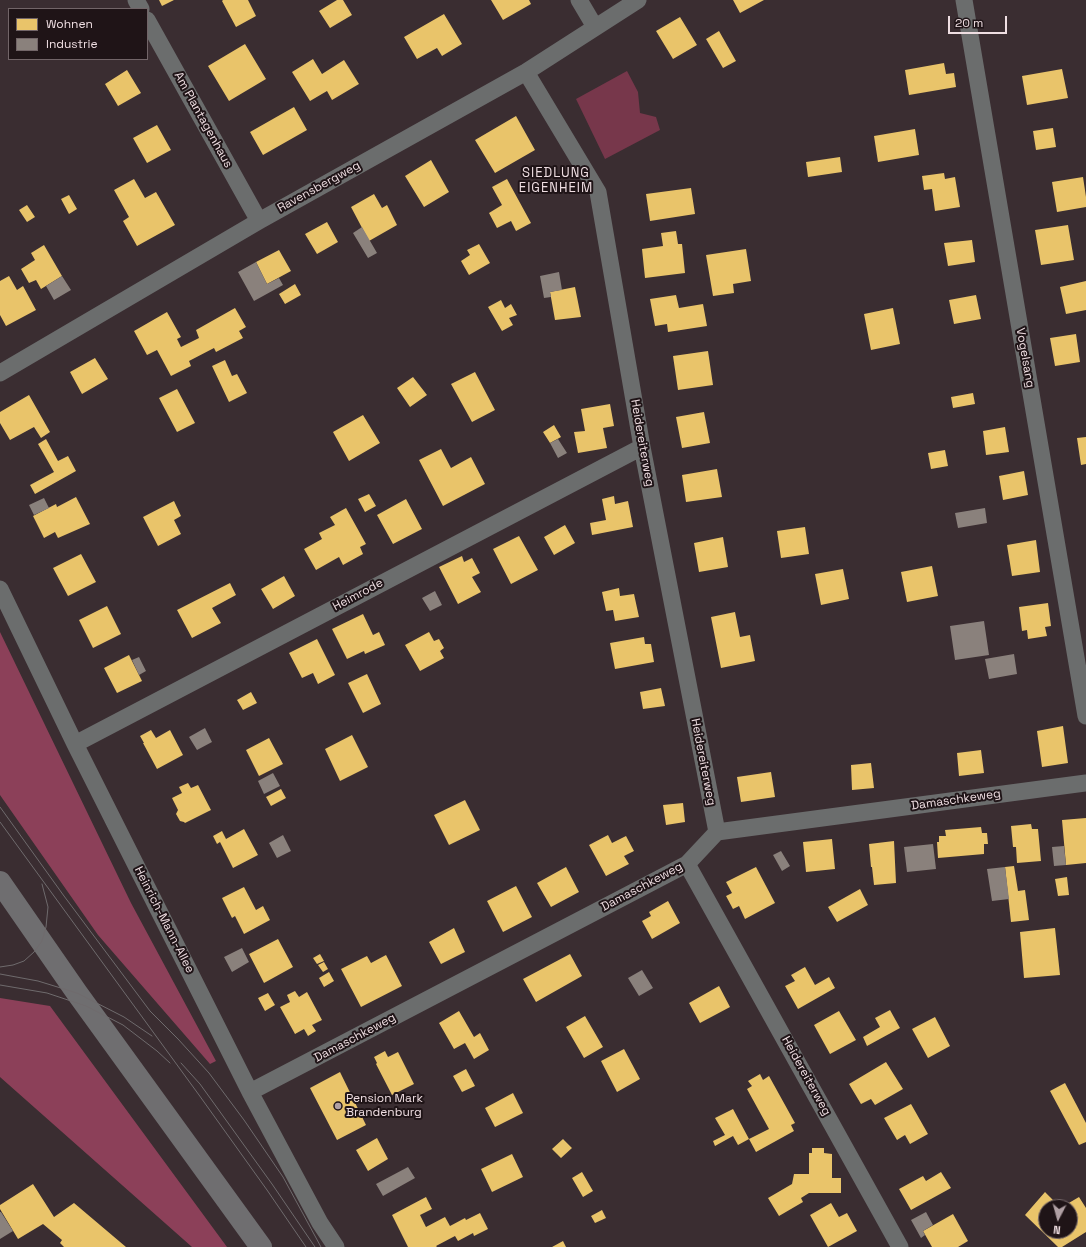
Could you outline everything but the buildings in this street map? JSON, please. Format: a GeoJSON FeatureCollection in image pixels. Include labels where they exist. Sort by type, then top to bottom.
{"type":"FeatureCollection","features":[{"type":"Feature","properties":{"kind":"main road"},"geometry":{"type":"LineString","coordinates":[[0,882],[77,993],[261,1247]]}},
{"type":"Feature","properties":{"kind":"street"},"geometry":{"type":"LineString","coordinates":[[579,0],[595,28]]}},
{"type":"Feature","properties":{"kind":"street","name":"Ravensbergweg"},"geometry":{"type":"LineString","coordinates":[[0,374],[259,221],[526,72],[638,0]]}},
{"type":"Feature","properties":{"kind":"street","name":"Vogelsang"},"geometry":{"type":"LineString","coordinates":[[964,0],[1086,716]]}},
{"type":"Feature","properties":{"kind":"street","name":"Am Plantagenhaus"},"geometry":{"type":"LineString","coordinates":[[148,22],[259,221]]}},
{"type":"Feature","properties":{"kind":"street","name":"Heidereiterweg"},"geometry":{"type":"LineString","coordinates":[[526,72],[598,192],[642,446],[717,832]]}},
{"type":"Feature","properties":{"kind":"street","name":"Heimrode"},"geometry":{"type":"LineString","coordinates":[[75,744],[642,446]]}},
{"type":"Feature","properties":{"kind":"street","name":"Heinrich-Mann-Allee"},"geometry":{"type":"LineString","coordinates":[[0,589],[75,744],[250,1092],[320,1223],[336,1247]]}},
{"type":"Feature","properties":{"kind":"street","name":"Damaschkeweg"},"geometry":{"type":"LineString","coordinates":[[250,1092],[687,864],[717,832],[1086,783]]}},
{"type":"Feature","properties":{"kind":"street","name":"Heidereiterweg"},"geometry":{"type":"LineString","coordinates":[[687,864],[900,1247]]}},
{"type":"Feature","properties":{"kind":"shaded area"},"geometry":{"type":"Polygon","coordinates":[[[627,71],[638,92],[640,113],[656,117],[660,130],[605,159],[576,99],[627,71]]]}},
{"type":"Feature","properties":{"kind":"shaded area"},"geometry":{"type":"Polygon","coordinates":[[[0,632],[131,903],[216,1061],[210,1064],[98,935],[0,795],[0,632]]]}},
{"type":"Feature","properties":{"kind":"shaded area"},"geometry":{"type":"Polygon","coordinates":[[[0,998],[50,1006],[227,1247],[192,1247],[0,1077],[0,998]]]}},
{"type":"Feature","properties":{"kind":"tram line"},"geometry":{"type":"LineString","coordinates":[[0,807],[150,1011],[209,1073],[244,1120],[283,1177],[321,1247]]}},
{"type":"Feature","properties":{"kind":"tram line"},"geometry":{"type":"LineString","coordinates":[[0,822],[199,1095],[306,1247]]}},
{"type":"Feature","properties":{"kind":"tram line"},"geometry":{"type":"LineString","coordinates":[[0,967],[13,965],[24,961],[34,952],[42,941],[46,927],[48,907],[42,884]]}},
{"type":"Feature","properties":{"kind":"tram line"},"geometry":{"type":"LineString","coordinates":[[0,974],[38,981],[77,993],[124,1017],[152,1036]]}},
{"type":"Feature","properties":{"kind":"tram line"},"geometry":{"type":"LineString","coordinates":[[0,985],[47,993],[86,1006],[123,1025],[170,1063]]}},
{"type":"Feature","properties":{"kind":"tram line"},"geometry":{"type":"LineString","coordinates":[[181,1063],[200,1084],[315,1247]]}},
{"type":"Feature","properties":{"kind":"place","name":"Pension Mark Brandenburg"},"geometry":{"type":"Point","coordinates":[338,1106]}},
{"type":"Feature","properties":{"kind":"district","name":"SIEDLUNG EIGENHEIM"},"geometry":{"type":"Point","coordinates":[556,180]}}]}
